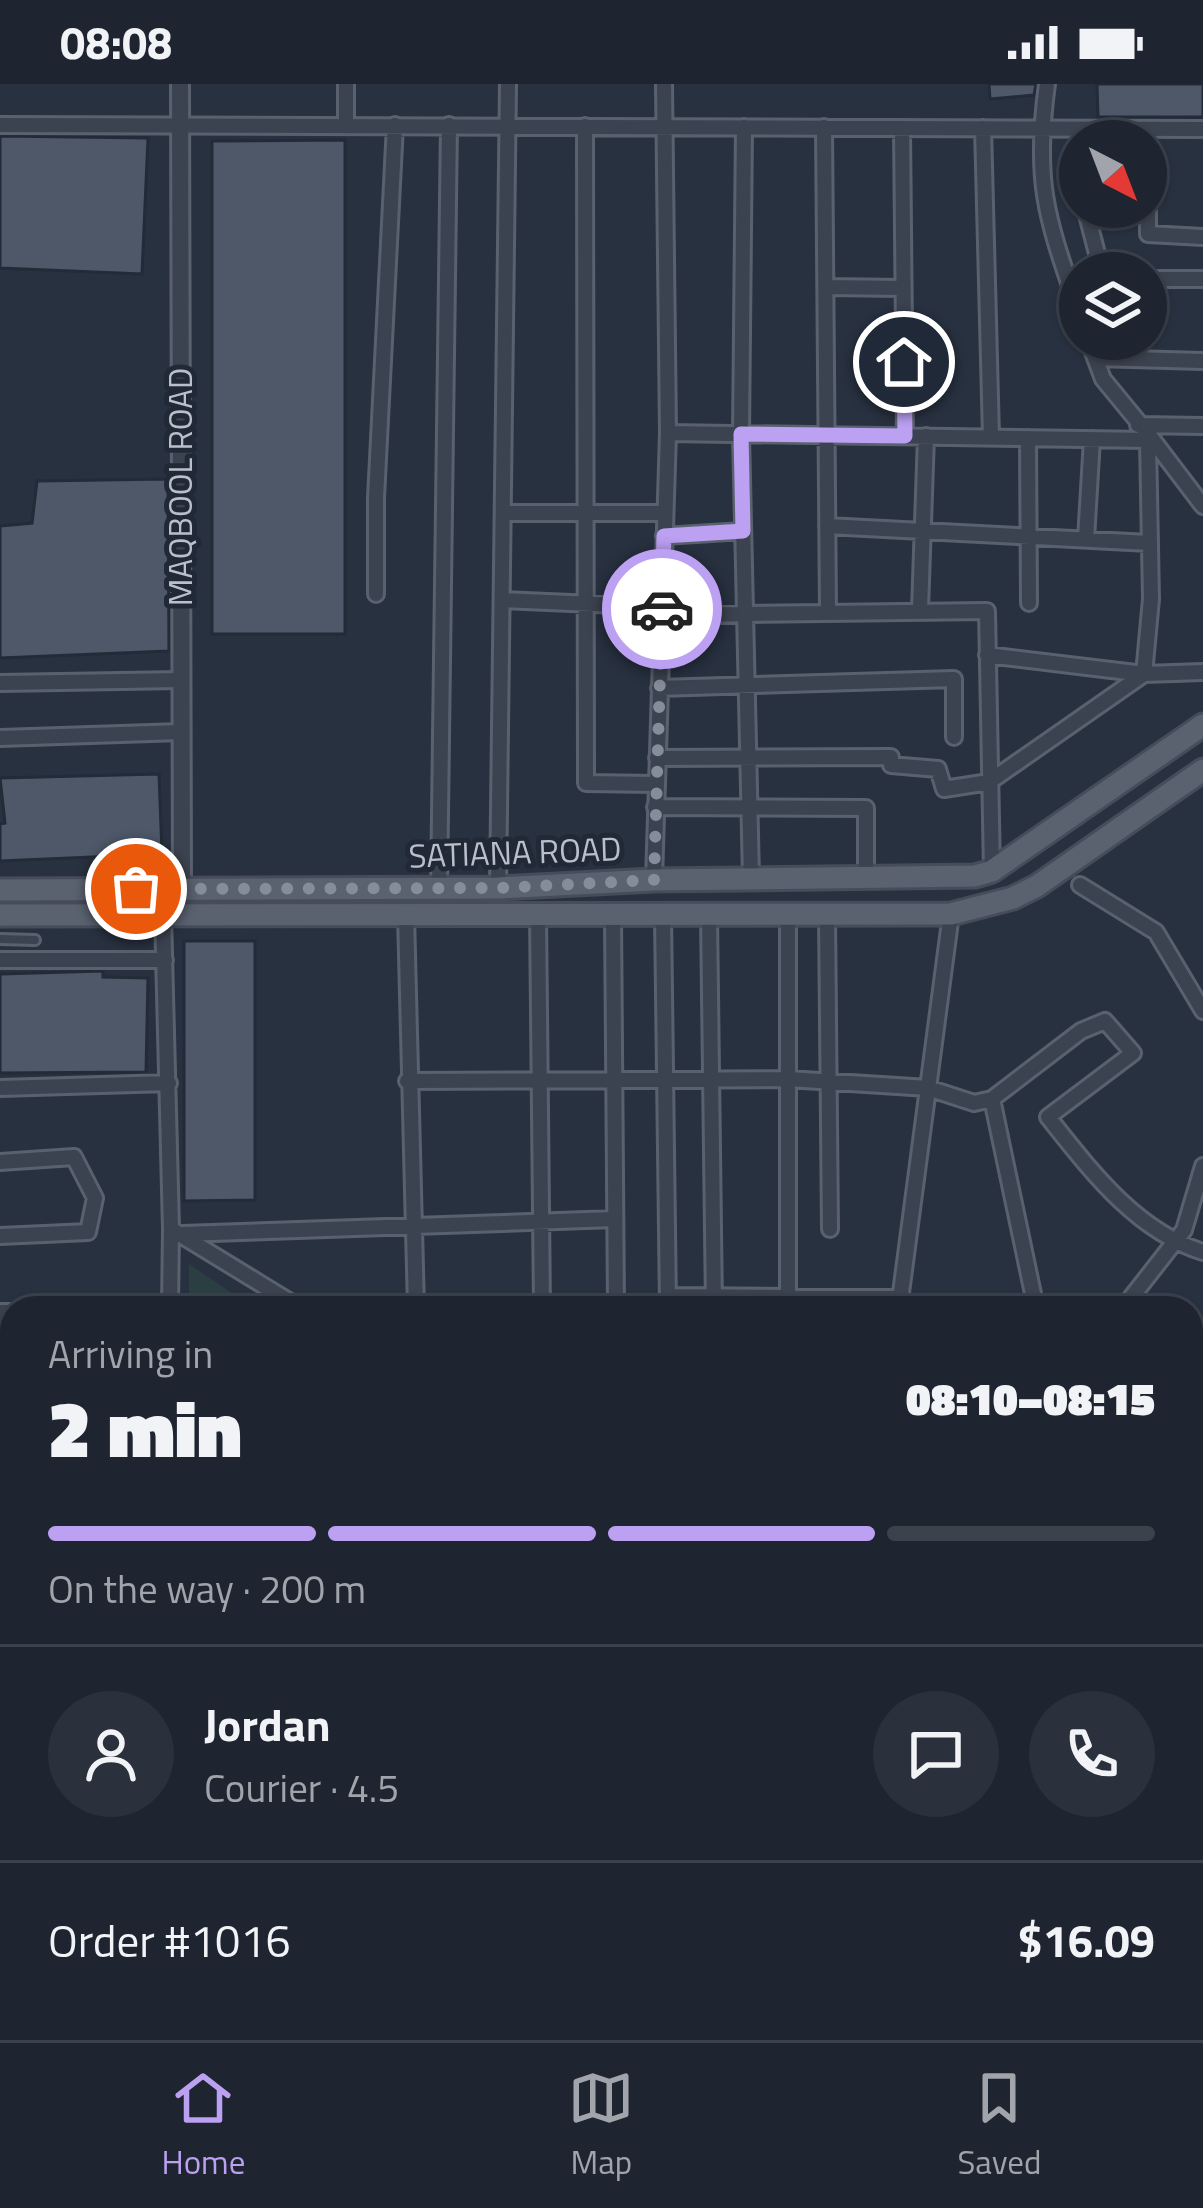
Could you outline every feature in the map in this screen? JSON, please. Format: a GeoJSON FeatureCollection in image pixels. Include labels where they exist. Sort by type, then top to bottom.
{"type":"FeatureCollection","features":[{"type":"Feature","properties":{"kind":"main road","name":"SATIANA ROAD"},"geometry":{"type":"LineString","coordinates":[[0,890],[498,889],[654,880],[954,878],[992,871],[1203,725]]}},
{"type":"Feature","properties":{"kind":"main road","name":"SATIANA ROAD"},"geometry":{"type":"LineString","coordinates":[[0,915],[951,914],[1013,898],[1201,772]]}},
{"type":"Feature","properties":{"kind":"main road"},"geometry":{"type":"LineString","coordinates":[[1054,829],[1074,858]]}},
{"type":"Feature","properties":{"kind":"street","name":"MAQBOOL ROAD"},"geometry":{"type":"LineString","coordinates":[[179,84],[182,889]]}},
{"type":"Feature","properties":{"kind":"street"},"geometry":{"type":"LineString","coordinates":[[346,84],[346,125]]}},
{"type":"Feature","properties":{"kind":"street"},"geometry":{"type":"LineString","coordinates":[[498,889],[508,84]]}},
{"type":"Feature","properties":{"kind":"street"},"geometry":{"type":"LineString","coordinates":[[654,880],[668,433],[664,84]]}},
{"type":"Feature","properties":{"kind":"street"},"geometry":{"type":"LineString","coordinates":[[1046,84],[1038,172],[1059,253]]}},
{"type":"Feature","properties":{"kind":"street"},"geometry":{"type":"LineString","coordinates":[[0,125],[1059,131]]}},
{"type":"Feature","properties":{"kind":"street"},"geometry":{"type":"LineString","coordinates":[[376,594],[376,498],[395,125]]}},
{"type":"Feature","properties":{"kind":"street"},"geometry":{"type":"LineString","coordinates":[[439,889],[449,125]]}},
{"type":"Feature","properties":{"kind":"street"},"geometry":{"type":"LineString","coordinates":[[585,126],[586,783],[656,784]]}},
{"type":"Feature","properties":{"kind":"street"},"geometry":{"type":"LineString","coordinates":[[744,127],[741,434],[751,878]]}},
{"type":"Feature","properties":{"kind":"street"},"geometry":{"type":"LineString","coordinates":[[824,127],[828,612]]}},
{"type":"Feature","properties":{"kind":"street"},"geometry":{"type":"LineString","coordinates":[[902,128],[905,436]]}},
{"type":"Feature","properties":{"kind":"street"},"geometry":{"type":"LineString","coordinates":[[983,128],[991,437]]}},
{"type":"Feature","properties":{"kind":"street"},"geometry":{"type":"LineString","coordinates":[[1167,129],[1203,129]]}},
{"type":"Feature","properties":{"kind":"street"},"geometry":{"type":"LineString","coordinates":[[1148,228],[1148,234],[1203,237]]}},
{"type":"Feature","properties":{"kind":"street"},"geometry":{"type":"LineString","coordinates":[[1167,279],[1203,279]]}},
{"type":"Feature","properties":{"kind":"street"},"geometry":{"type":"LineString","coordinates":[[826,287],[903,288]]}},
{"type":"Feature","properties":{"kind":"street"},"geometry":{"type":"LineString","coordinates":[[1096,360],[1103,379],[1203,506]]}},
{"type":"Feature","properties":{"kind":"street"},"geometry":{"type":"LineString","coordinates":[[1167,360],[1203,361]]}},
{"type":"Feature","properties":{"kind":"street"},"geometry":{"type":"LineString","coordinates":[[668,433],[1092,439],[1203,426]]}},
{"type":"Feature","properties":{"kind":"street"},"geometry":{"type":"LineString","coordinates":[[657,758],[891,757],[891,765],[938,769],[944,789],[989,782],[1144,674],[1151,599],[1145,433]]}},
{"type":"Feature","properties":{"kind":"street"},"geometry":{"type":"LineString","coordinates":[[920,610],[926,436]]}},
{"type":"Feature","properties":{"kind":"street"},"geometry":{"type":"LineString","coordinates":[[1028,438],[1029,602]]}},
{"type":"Feature","properties":{"kind":"street"},"geometry":{"type":"LineString","coordinates":[[1086,539],[1092,439]]}},
{"type":"Feature","properties":{"kind":"street"},"geometry":{"type":"LineString","coordinates":[[503,513],[665,513]]}},
{"type":"Feature","properties":{"kind":"street"},"geometry":{"type":"LineString","coordinates":[[827,526],[1149,543]]}},
{"type":"Feature","properties":{"kind":"street"},"geometry":{"type":"LineString","coordinates":[[664,536],[743,531]]}},
{"type":"Feature","properties":{"kind":"street"},"geometry":{"type":"LineString","coordinates":[[502,600],[745,613],[987,611],[992,871]]}},
{"type":"Feature","properties":{"kind":"street"},"geometry":{"type":"LineString","coordinates":[[987,655],[1144,674],[1203,672]]}},
{"type":"Feature","properties":{"kind":"street"},"geometry":{"type":"LineString","coordinates":[[0,683],[181,680]]}},
{"type":"Feature","properties":{"kind":"street"},"geometry":{"type":"LineString","coordinates":[[659,688],[954,680],[954,737]]}},
{"type":"Feature","properties":{"kind":"street"},"geometry":{"type":"LineString","coordinates":[[0,738],[181,732]]}},
{"type":"Feature","properties":{"kind":"street"},"geometry":{"type":"LineString","coordinates":[[655,807],[866,808],[866,879]]}},
{"type":"Feature","properties":{"kind":"street"},"geometry":{"type":"LineString","coordinates":[[1080,885],[1156,932],[1203,1011]]}},
{"type":"Feature","properties":{"kind":"street"},"geometry":{"type":"LineString","coordinates":[[900,1296],[951,914]]}},
{"type":"Feature","properties":{"kind":"street"},"geometry":{"type":"LineString","coordinates":[[164,915],[175,1231],[171,1296]]}},
{"type":"Feature","properties":{"kind":"street"},"geometry":{"type":"LineString","coordinates":[[406,915],[416,1296]]}},
{"type":"Feature","properties":{"kind":"street"},"geometry":{"type":"LineString","coordinates":[[538,915],[542,1296]]}},
{"type":"Feature","properties":{"kind":"street"},"geometry":{"type":"LineString","coordinates":[[613,915],[616,1296]]}},
{"type":"Feature","properties":{"kind":"street"},"geometry":{"type":"LineString","coordinates":[[663,915],[668,1296]]}},
{"type":"Feature","properties":{"kind":"street"},"geometry":{"type":"LineString","coordinates":[[709,915],[714,1296]]}},
{"type":"Feature","properties":{"kind":"street"},"geometry":{"type":"LineString","coordinates":[[788,915],[788,1296]]}},
{"type":"Feature","properties":{"kind":"street"},"geometry":{"type":"LineString","coordinates":[[827,916],[830,1229]]}},
{"type":"Feature","properties":{"kind":"street"},"geometry":{"type":"LineString","coordinates":[[0,960],[165,960]]}},
{"type":"Feature","properties":{"kind":"street"},"geometry":{"type":"LineString","coordinates":[[407,1081],[788,1079],[928,1088],[974,1103],[992,1100],[1082,1031],[1105,1021],[1133,1053],[1048,1117],[1102,1184],[1172,1242],[1203,1252]]}},
{"type":"Feature","properties":{"kind":"street"},"geometry":{"type":"LineString","coordinates":[[0,1088],[169,1083]]}},
{"type":"Feature","properties":{"kind":"street"},"geometry":{"type":"LineString","coordinates":[[992,1100],[1033,1296]]}},
{"type":"Feature","properties":{"kind":"street"},"geometry":{"type":"LineString","coordinates":[[0,1162],[74,1157],[95,1198],[88,1232],[0,1236]]}},
{"type":"Feature","properties":{"kind":"street"},"geometry":{"type":"LineString","coordinates":[[1132,1296],[1184,1229],[1203,1166]]}},
{"type":"Feature","properties":{"kind":"street"},"geometry":{"type":"LineString","coordinates":[[175,1231],[615,1220]]}},
{"type":"Feature","properties":{"kind":"street"},"geometry":{"type":"LineString","coordinates":[[175,1231],[281,1296]]}},
{"type":"Feature","properties":{"kind":"lane"},"geometry":{"type":"LineString","coordinates":[[0,939],[35,940]]}},
{"type":"Feature","properties":{"kind":"green space"},"geometry":{"type":"Polygon","coordinates":[[[189,1264],[236,1296],[189,1296],[189,1264]]]}},
{"type":"Feature","properties":{"kind":"building"},"geometry":{"type":"Polygon","coordinates":[[[989,84],[1036,84],[1034,95],[990,99],[989,84]]]}},
{"type":"Feature","properties":{"kind":"building"},"geometry":{"type":"Polygon","coordinates":[[[1097,84],[1203,84],[1203,117],[1098,117],[1097,84]]]}},
{"type":"Feature","properties":{"kind":"building"},"geometry":{"type":"Polygon","coordinates":[[[0,136],[148,138],[142,274],[0,268],[0,136]]]}},
{"type":"Feature","properties":{"kind":"building"},"geometry":{"type":"Polygon","coordinates":[[[345,140],[345,634],[212,634],[212,141],[345,140]]]}},
{"type":"Feature","properties":{"kind":"building"},"geometry":{"type":"Polygon","coordinates":[[[168,479],[169,651],[0,658],[0,526],[32,523],[37,481],[168,479]]]}},
{"type":"Feature","properties":{"kind":"building"},"geometry":{"type":"Polygon","coordinates":[[[159,774],[162,854],[0,861],[0,824],[5,823],[0,778],[159,774]]]}},
{"type":"Feature","properties":{"kind":"building"},"geometry":{"type":"Polygon","coordinates":[[[184,941],[255,941],[255,1200],[184,1201],[184,941]]]}},
{"type":"Feature","properties":{"kind":"building"},"geometry":{"type":"Polygon","coordinates":[[[103,971],[103,977],[148,978],[146,1072],[0,1073],[0,974],[103,971]]]}},
{"type":"Feature","properties":{"kind":"way so far"},"geometry":{"type":"LineString","coordinates":[[136,889],[498,888],[654,880],[662,609]]}},
{"type":"Feature","properties":{"kind":"route"},"geometry":{"type":"LineString","coordinates":[[662,609],[664,536],[743,531],[741,434],[905,436],[904,362]]}}]}
